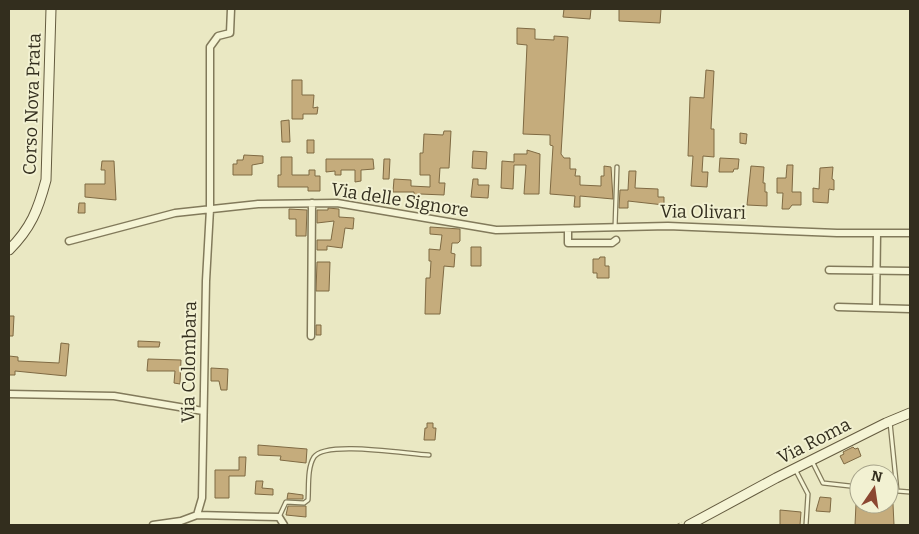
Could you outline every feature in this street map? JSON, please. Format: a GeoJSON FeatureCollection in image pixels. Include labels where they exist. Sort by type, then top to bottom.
{"type":"FeatureCollection","features":[{"type":"Feature","properties":{"kind":"main road","name":"Corso Nova Prata"},"geometry":{"type":"LineString","coordinates":[[9,250],[25,234],[39,207],[46,180],[51,9]]}},
{"type":"Feature","properties":{"kind":"main road","name":"Via Roma"},"geometry":{"type":"LineString","coordinates":[[688,525],[795,468],[910,413]]}},
{"type":"Feature","properties":{"kind":"street","name":"Via Colombara"},"geometry":{"type":"LineString","coordinates":[[197,515],[202,498],[206,281],[210,209],[210,47],[218,36],[230,33],[231,9]]}},
{"type":"Feature","properties":{"kind":"street","name":"Via delle Signore"},"geometry":{"type":"LineString","coordinates":[[69,241],[175,213],[258,204],[337,203],[496,230]]}},
{"type":"Feature","properties":{"kind":"street"},"geometry":{"type":"LineString","coordinates":[[311,336],[312,204]]}},
{"type":"Feature","properties":{"kind":"street","name":"Via Olivari"},"geometry":{"type":"LineString","coordinates":[[496,230],[678,226],[910,233]]}},
{"type":"Feature","properties":{"kind":"street"},"geometry":{"type":"LineString","coordinates":[[568,229],[568,243],[612,244],[616,240]]}},
{"type":"Feature","properties":{"kind":"street"},"geometry":{"type":"LineString","coordinates":[[876,308],[878,233]]}},
{"type":"Feature","properties":{"kind":"street"},"geometry":{"type":"LineString","coordinates":[[829,270],[910,271]]}},
{"type":"Feature","properties":{"kind":"street"},"geometry":{"type":"LineString","coordinates":[[838,307],[910,308]]}},
{"type":"Feature","properties":{"kind":"street"},"geometry":{"type":"LineString","coordinates":[[9,394],[114,396],[204,411]]}},
{"type":"Feature","properties":{"kind":"street"},"geometry":{"type":"LineString","coordinates":[[153,525],[181,521],[197,515],[263,515],[280,517],[284,525]]}},
{"type":"Feature","properties":{"kind":"lane"},"geometry":{"type":"LineString","coordinates":[[615,228],[617,167]]}},
{"type":"Feature","properties":{"kind":"lane"},"geometry":{"type":"LineString","coordinates":[[890,421],[894,464]]}},
{"type":"Feature","properties":{"kind":"lane"},"geometry":{"type":"LineString","coordinates":[[280,517],[286,502],[304,503],[308,500],[312,461],[320,451],[330,448],[429,454]]}},
{"type":"Feature","properties":{"kind":"lane"},"geometry":{"type":"LineString","coordinates":[[811,460],[823,483],[849,486]]}},
{"type":"Feature","properties":{"kind":"lane"},"geometry":{"type":"LineString","coordinates":[[795,468],[808,494],[806,525]]}},
{"type":"Feature","properties":{"kind":"building"},"geometry":{"type":"Polygon","coordinates":[[[564,9],[591,9],[590,19],[563,17],[564,9]]]}},
{"type":"Feature","properties":{"kind":"building"},"geometry":{"type":"Polygon","coordinates":[[[619,9],[661,9],[660,23],[619,21],[619,9]]]}},
{"type":"Feature","properties":{"kind":"building"},"geometry":{"type":"Polygon","coordinates":[[[517,28],[535,29],[535,39],[554,40],[554,36],[568,37],[561,154],[564,158],[570,158],[570,169],[576,169],[575,176],[580,176],[580,185],[601,186],[604,166],[611,167],[613,199],[580,196],[580,207],[574,207],[575,196],[550,194],[553,146],[550,145],[550,135],[523,134],[527,45],[517,44],[517,28]]]}},
{"type":"Feature","properties":{"kind":"building"},"geometry":{"type":"Polygon","coordinates":[[[706,70],[714,71],[711,129],[714,129],[714,157],[703,156],[702,172],[708,172],[707,187],[691,186],[693,156],[688,156],[690,97],[704,98],[706,70]]]}},
{"type":"Feature","properties":{"kind":"building"},"geometry":{"type":"Polygon","coordinates":[[[292,80],[302,80],[302,95],[314,95],[313,108],[318,107],[317,114],[303,114],[303,119],[292,119],[292,80]]]}},
{"type":"Feature","properties":{"kind":"building"},"geometry":{"type":"Polygon","coordinates":[[[289,120],[290,142],[282,142],[281,121],[289,120]]]}},
{"type":"Feature","properties":{"kind":"building"},"geometry":{"type":"Polygon","coordinates":[[[444,131],[451,131],[449,168],[440,168],[439,183],[445,183],[444,195],[420,194],[420,197],[414,197],[414,192],[393,192],[394,179],[411,180],[411,186],[430,187],[430,175],[420,175],[420,153],[423,153],[424,134],[443,135],[444,131]]]}},
{"type":"Feature","properties":{"kind":"building"},"geometry":{"type":"Polygon","coordinates":[[[740,133],[747,134],[746,144],[740,143],[740,133]]]}},
{"type":"Feature","properties":{"kind":"building"},"geometry":{"type":"Polygon","coordinates":[[[307,140],[314,140],[314,153],[307,153],[307,140]]]}},
{"type":"Feature","properties":{"kind":"building"},"geometry":{"type":"Polygon","coordinates":[[[527,150],[540,154],[539,194],[524,194],[526,165],[514,165],[513,189],[501,188],[502,161],[514,162],[514,154],[527,154],[527,150]]]}},
{"type":"Feature","properties":{"kind":"building"},"geometry":{"type":"Polygon","coordinates":[[[473,151],[487,152],[486,169],[472,168],[473,151]]]}},
{"type":"Feature","properties":{"kind":"building"},"geometry":{"type":"Polygon","coordinates":[[[244,155],[263,156],[263,163],[252,165],[252,175],[233,175],[233,164],[237,164],[237,160],[243,160],[244,155]]]}},
{"type":"Feature","properties":{"kind":"building"},"geometry":{"type":"Polygon","coordinates":[[[281,157],[292,157],[292,175],[309,175],[309,170],[315,170],[315,176],[320,176],[320,191],[308,191],[308,187],[278,187],[278,175],[281,175],[281,157]]]}},
{"type":"Feature","properties":{"kind":"building"},"geometry":{"type":"Polygon","coordinates":[[[720,158],[739,159],[738,169],[734,169],[733,172],[719,172],[720,158]]]}},
{"type":"Feature","properties":{"kind":"building"},"geometry":{"type":"Polygon","coordinates":[[[326,159],[373,159],[374,169],[361,170],[361,181],[355,182],[355,170],[341,170],[341,175],[335,175],[335,171],[326,172],[326,159]]]}},
{"type":"Feature","properties":{"kind":"building"},"geometry":{"type":"Polygon","coordinates":[[[384,159],[390,159],[389,179],[383,179],[384,159]]]}},
{"type":"Feature","properties":{"kind":"building"},"geometry":{"type":"Polygon","coordinates":[[[102,161],[114,161],[116,200],[85,197],[85,184],[105,184],[105,170],[101,170],[102,161]]]}},
{"type":"Feature","properties":{"kind":"building"},"geometry":{"type":"Polygon","coordinates":[[[787,165],[793,165],[792,192],[801,192],[801,205],[792,205],[789,209],[782,209],[783,193],[777,193],[777,178],[786,178],[787,165]]]}},
{"type":"Feature","properties":{"kind":"building"},"geometry":{"type":"Polygon","coordinates":[[[751,166],[764,167],[763,183],[765,183],[765,192],[767,192],[767,206],[747,205],[751,166]]]}},
{"type":"Feature","properties":{"kind":"building"},"geometry":{"type":"Polygon","coordinates":[[[833,167],[832,179],[834,180],[834,190],[829,189],[828,203],[813,202],[813,188],[819,189],[820,168],[833,167]]]}},
{"type":"Feature","properties":{"kind":"building"},"geometry":{"type":"Polygon","coordinates":[[[629,171],[636,171],[635,188],[658,189],[658,197],[664,197],[664,205],[628,201],[628,208],[619,208],[620,190],[628,190],[629,171]]]}},
{"type":"Feature","properties":{"kind":"building"},"geometry":{"type":"Polygon","coordinates":[[[473,179],[478,179],[478,185],[489,185],[488,198],[471,197],[473,179]]]}},
{"type":"Feature","properties":{"kind":"building"},"geometry":{"type":"Polygon","coordinates":[[[79,203],[85,203],[85,213],[78,213],[79,203]]]}},
{"type":"Feature","properties":{"kind":"building"},"geometry":{"type":"Polygon","coordinates":[[[328,208],[339,209],[339,217],[354,218],[353,229],[345,228],[342,248],[327,246],[327,250],[317,250],[317,240],[331,240],[334,221],[317,223],[317,210],[328,210],[328,208]]]}},
{"type":"Feature","properties":{"kind":"building"},"geometry":{"type":"Polygon","coordinates":[[[289,209],[307,210],[306,236],[296,236],[296,219],[289,219],[289,209]]]}},
{"type":"Feature","properties":{"kind":"building"},"geometry":{"type":"Polygon","coordinates":[[[430,227],[460,229],[460,241],[452,243],[451,253],[455,254],[454,267],[444,266],[440,314],[425,314],[426,278],[430,278],[431,261],[429,261],[429,249],[440,250],[442,235],[430,234],[430,227]]]}},
{"type":"Feature","properties":{"kind":"building"},"geometry":{"type":"Polygon","coordinates":[[[471,247],[481,247],[481,266],[471,266],[471,247]]]}},
{"type":"Feature","properties":{"kind":"building"},"geometry":{"type":"Polygon","coordinates":[[[600,257],[605,257],[605,266],[609,266],[609,278],[597,278],[597,273],[593,273],[593,259],[599,259],[600,257]]]}},
{"type":"Feature","properties":{"kind":"building"},"geometry":{"type":"Polygon","coordinates":[[[317,262],[330,262],[329,291],[316,291],[317,262]]]}},
{"type":"Feature","properties":{"kind":"building"},"geometry":{"type":"Polygon","coordinates":[[[9,316],[14,316],[13,336],[9,336],[9,316]]]}},
{"type":"Feature","properties":{"kind":"building"},"geometry":{"type":"Polygon","coordinates":[[[316,325],[321,325],[321,335],[316,335],[316,325]]]}},
{"type":"Feature","properties":{"kind":"building"},"geometry":{"type":"Polygon","coordinates":[[[138,341],[160,342],[159,347],[138,347],[138,341]]]}},
{"type":"Feature","properties":{"kind":"building"},"geometry":{"type":"Polygon","coordinates":[[[61,343],[69,344],[66,376],[15,371],[15,375],[9,375],[9,356],[18,357],[18,361],[59,363],[61,343]]]}},
{"type":"Feature","properties":{"kind":"building"},"geometry":{"type":"Polygon","coordinates":[[[148,359],[181,360],[180,384],[174,383],[175,371],[147,371],[148,359]]]}},
{"type":"Feature","properties":{"kind":"building"},"geometry":{"type":"Polygon","coordinates":[[[211,368],[228,369],[227,390],[221,390],[219,381],[211,381],[211,368]]]}},
{"type":"Feature","properties":{"kind":"building"},"geometry":{"type":"Polygon","coordinates":[[[427,423],[433,423],[433,428],[436,428],[435,440],[424,440],[427,423]]]}},
{"type":"Feature","properties":{"kind":"building"},"geometry":{"type":"Polygon","coordinates":[[[258,445],[307,449],[306,463],[280,460],[281,456],[258,455],[258,445]]]}},
{"type":"Feature","properties":{"kind":"building"},"geometry":{"type":"Polygon","coordinates":[[[853,447],[855,449],[858,448],[861,456],[844,464],[840,456],[844,454],[843,452],[853,447]]]}},
{"type":"Feature","properties":{"kind":"building"},"geometry":{"type":"Polygon","coordinates":[[[239,457],[246,457],[245,476],[229,476],[229,498],[215,498],[215,470],[239,470],[239,457]]]}},
{"type":"Feature","properties":{"kind":"building"},"geometry":{"type":"Polygon","coordinates":[[[256,481],[263,481],[262,488],[273,489],[273,495],[255,494],[256,481]]]}},
{"type":"Feature","properties":{"kind":"building"},"geometry":{"type":"Polygon","coordinates":[[[288,493],[303,495],[303,499],[287,499],[288,493]]]}},
{"type":"Feature","properties":{"kind":"building"},"geometry":{"type":"Polygon","coordinates":[[[820,497],[831,498],[830,512],[816,511],[820,497]]]}},
{"type":"Feature","properties":{"kind":"building"},"geometry":{"type":"Polygon","coordinates":[[[288,506],[306,506],[306,517],[286,515],[288,506]]]}},
{"type":"Feature","properties":{"kind":"building"},"geometry":{"type":"Polygon","coordinates":[[[780,510],[801,512],[800,525],[780,525],[780,510]]]}},
{"type":"Feature","properties":{"kind":"building"},"geometry":{"type":"Polygon","coordinates":[[[856,514],[893,514],[894,525],[855,525],[856,514]]]}}]}
